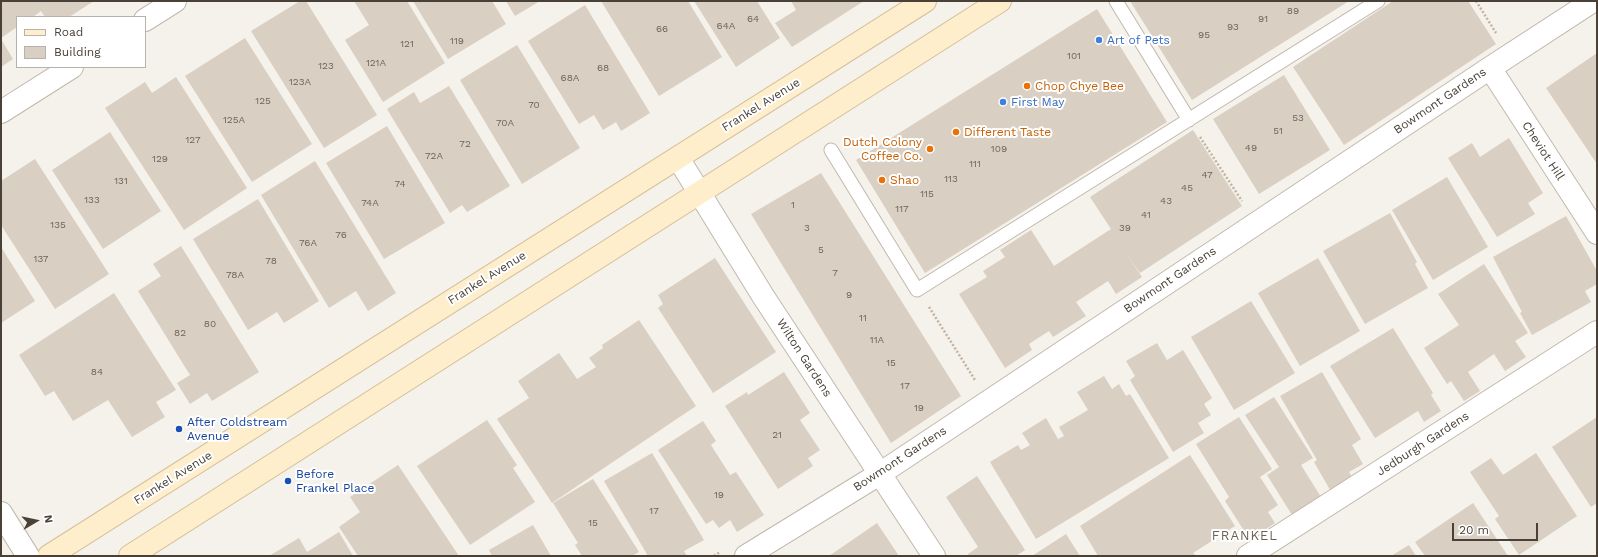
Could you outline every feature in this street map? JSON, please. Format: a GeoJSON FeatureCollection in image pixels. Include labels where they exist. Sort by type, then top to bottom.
{"type":"FeatureCollection","features":[{"type":"Feature","properties":{"kind":"street"},"geometry":{"type":"LineString","coordinates":[[146,19],[175,1]]}},
{"type":"Feature","properties":{"kind":"street","name":"Frankel Avenue"},"geometry":{"type":"LineString","coordinates":[[49,556],[925,1]]}},
{"type":"Feature","properties":{"kind":"street"},"geometry":{"type":"LineString","coordinates":[[130,556],[1000,1]]}},
{"type":"Feature","properties":{"kind":"street","name":"Bowmont Gardens"},"geometry":{"type":"LineString","coordinates":[[746,556],[881,473],[1593,1]]}},
{"type":"Feature","properties":{"kind":"street"},"geometry":{"type":"LineString","coordinates":[[1,112],[70,68]]}},
{"type":"Feature","properties":{"kind":"street","name":"Cheviot Hill"},"geometry":{"type":"LineString","coordinates":[[1490,68],[1597,233]]}},
{"type":"Feature","properties":{"kind":"street","name":"Wilton Gardens"},"geometry":{"type":"LineString","coordinates":[[678,158],[764,296],[934,556]]}},
{"type":"Feature","properties":{"kind":"street","name":"Jedburgh Gardens"},"geometry":{"type":"LineString","coordinates":[[1248,556],[1597,332]]}},
{"type":"Feature","properties":{"kind":"street"},"geometry":{"type":"LineString","coordinates":[[1,513],[28,556]]}},
{"type":"Feature","properties":{"kind":"lane"},"geometry":{"type":"LineString","coordinates":[[1116,1],[1189,120]]}},
{"type":"Feature","properties":{"kind":"lane"},"geometry":{"type":"LineString","coordinates":[[831,150],[918,290],[1378,1]]}},
{"type":"Feature","properties":{"kind":"path"},"geometry":{"type":"LineString","coordinates":[[1476,1],[1503,45],[1508,56]]}},
{"type":"Feature","properties":{"kind":"path"},"geometry":{"type":"LineString","coordinates":[[1189,120],[1238,195],[1254,225]]}},
{"type":"Feature","properties":{"kind":"path"},"geometry":{"type":"LineString","coordinates":[[918,290],[987,402]]}},
{"type":"Feature","properties":{"kind":"building"},"geometry":{"type":"Polygon","coordinates":[[[1,1],[94,1],[71,16],[44,16],[41,11],[34,16],[16,16],[16,28],[1,38],[1,1]]]}},
{"type":"Feature","properties":{"kind":"building"},"geometry":{"type":"Polygon","coordinates":[[[300,1],[306,1],[377,115],[324,148],[251,31],[300,1]]]}},
{"type":"Feature","properties":{"kind":"building"},"geometry":{"type":"Polygon","coordinates":[[[354,1],[407,1],[445,63],[383,102],[345,40],[369,25],[354,1]]]}},
{"type":"Feature","properties":{"kind":"building"},"geometry":{"type":"Polygon","coordinates":[[[413,1],[492,1],[506,24],[448,59],[413,1]]]}},
{"type":"Feature","properties":{"kind":"building"},"geometry":{"type":"Polygon","coordinates":[[[506,1],[540,1],[515,16],[506,1]]]}},
{"type":"Feature","properties":{"kind":"building"},"geometry":{"type":"Polygon","coordinates":[[[601,1],[688,1],[722,57],[659,96],[601,1]]]}},
{"type":"Feature","properties":{"kind":"building"},"geometry":{"type":"Polygon","coordinates":[[[694,1],[757,1],[780,38],[736,67],[694,1]]]}},
{"type":"Feature","properties":{"kind":"building"},"geometry":{"type":"Polygon","coordinates":[[[791,1],[864,1],[792,47],[775,23],[796,10],[791,1]]]}},
{"type":"Feature","properties":{"kind":"building"},"geometry":{"type":"Polygon","coordinates":[[[1130,1],[1349,1],[1192,100],[1130,1]]]}},
{"type":"Feature","properties":{"kind":"building"},"geometry":{"type":"Polygon","coordinates":[[[1393,1],[1468,1],[1496,44],[1344,145],[1293,67],[1393,1]]]}},
{"type":"Feature","properties":{"kind":"building"},"geometry":{"type":"Polygon","coordinates":[[[585,5],[650,113],[621,131],[616,122],[603,130],[594,115],[579,124],[528,41],[585,5]]]}},
{"type":"Feature","properties":{"kind":"building"},"geometry":{"type":"Polygon","coordinates":[[[1097,9],[1167,122],[925,273],[856,160],[1097,9]]]}},
{"type":"Feature","properties":{"kind":"building"},"geometry":{"type":"Polygon","coordinates":[[[245,38],[312,144],[252,182],[185,76],[245,38]]]}},
{"type":"Feature","properties":{"kind":"building"},"geometry":{"type":"Polygon","coordinates":[[[1,39],[13,59],[1,67],[1,39]]]}},
{"type":"Feature","properties":{"kind":"building"},"geometry":{"type":"Polygon","coordinates":[[[517,45],[580,148],[522,184],[460,80],[517,45]]]}},
{"type":"Feature","properties":{"kind":"building"},"geometry":{"type":"Polygon","coordinates":[[[1597,53],[1597,164],[1546,88],[1597,53]]]}},
{"type":"Feature","properties":{"kind":"building"},"geometry":{"type":"Polygon","coordinates":[[[1284,75],[1330,150],[1259,194],[1213,119],[1284,75]]]}},
{"type":"Feature","properties":{"kind":"building"},"geometry":{"type":"Polygon","coordinates":[[[176,77],[247,188],[184,230],[105,108],[145,82],[152,93],[176,77]]]}},
{"type":"Feature","properties":{"kind":"building"},"geometry":{"type":"Polygon","coordinates":[[[449,86],[510,186],[467,212],[462,205],[450,213],[387,109],[414,92],[420,103],[449,86]]]}},
{"type":"Feature","properties":{"kind":"building"},"geometry":{"type":"Polygon","coordinates":[[[387,126],[445,223],[384,259],[326,163],[387,126]]]}},
{"type":"Feature","properties":{"kind":"building"},"geometry":{"type":"Polygon","coordinates":[[[1193,130],[1242,206],[1140,273],[1126,253],[1142,277],[1116,294],[1108,281],[1076,302],[1086,316],[1053,337],[1049,331],[1029,344],[1032,350],[1005,368],[959,294],[987,277],[983,271],[1005,257],[1000,250],[1031,230],[1054,266],[1111,229],[1090,197],[1193,130]]]}},
{"type":"Feature","properties":{"kind":"building"},"geometry":{"type":"Polygon","coordinates":[[[110,132],[161,211],[103,249],[52,170],[110,132]]]}},
{"type":"Feature","properties":{"kind":"building"},"geometry":{"type":"Polygon","coordinates":[[[1509,138],[1543,193],[1528,203],[1535,214],[1497,237],[1448,158],[1472,143],[1480,157],[1509,138]]]}},
{"type":"Feature","properties":{"kind":"building"},"geometry":{"type":"Polygon","coordinates":[[[35,159],[109,274],[55,309],[1,225],[1,181],[35,159]]]}},
{"type":"Feature","properties":{"kind":"building"},"geometry":{"type":"Polygon","coordinates":[[[315,161],[396,293],[368,311],[356,291],[329,308],[261,195],[315,161]]]}},
{"type":"Feature","properties":{"kind":"building"},"geometry":{"type":"Polygon","coordinates":[[[821,173],[961,396],[891,443],[751,214],[821,173]]]}},
{"type":"Feature","properties":{"kind":"building"},"geometry":{"type":"Polygon","coordinates":[[[1447,177],[1488,247],[1433,280],[1392,210],[1447,177]]]}},
{"type":"Feature","properties":{"kind":"building"},"geometry":{"type":"Polygon","coordinates":[[[258,199],[319,301],[284,323],[277,312],[248,330],[193,239],[258,199]]]}},
{"type":"Feature","properties":{"kind":"building"},"geometry":{"type":"Polygon","coordinates":[[[1390,213],[1417,262],[1415,264],[1428,288],[1365,324],[1323,251],[1390,213]]]}},
{"type":"Feature","properties":{"kind":"building"},"geometry":{"type":"Polygon","coordinates":[[[1566,216],[1597,271],[1597,284],[1585,291],[1591,302],[1532,335],[1520,313],[1522,312],[1493,257],[1566,216]]]}},
{"type":"Feature","properties":{"kind":"building"},"geometry":{"type":"Polygon","coordinates":[[[181,246],[259,372],[212,401],[207,393],[190,404],[177,383],[190,375],[138,291],[161,276],[153,264],[181,246]]]}},
{"type":"Feature","properties":{"kind":"building"},"geometry":{"type":"Polygon","coordinates":[[[1,247],[35,301],[1,323],[1,247]]]}},
{"type":"Feature","properties":{"kind":"building"},"geometry":{"type":"Polygon","coordinates":[[[715,258],[776,352],[713,393],[658,308],[663,304],[658,295],[715,258]]]}},
{"type":"Feature","properties":{"kind":"building"},"geometry":{"type":"Polygon","coordinates":[[[1318,258],[1360,331],[1300,366],[1258,293],[1318,258]]]}},
{"type":"Feature","properties":{"kind":"building"},"geometry":{"type":"Polygon","coordinates":[[[1484,264],[1528,333],[1515,341],[1526,357],[1505,371],[1494,354],[1468,372],[1480,391],[1464,401],[1451,381],[1447,384],[1424,348],[1459,325],[1438,294],[1484,264]]]}},
{"type":"Feature","properties":{"kind":"building"},"geometry":{"type":"Polygon","coordinates":[[[114,293],[176,390],[156,402],[165,417],[132,437],[108,400],[73,421],[54,391],[45,396],[19,355],[114,293]]]}},
{"type":"Feature","properties":{"kind":"building"},"geometry":{"type":"Polygon","coordinates":[[[1251,301],[1295,373],[1234,410],[1191,337],[1251,301]]]}},
{"type":"Feature","properties":{"kind":"building"},"geometry":{"type":"Polygon","coordinates":[[[639,320],[696,406],[552,503],[497,419],[529,398],[518,381],[559,353],[577,379],[596,367],[589,358],[603,348],[602,345],[639,320]]]}},
{"type":"Feature","properties":{"kind":"building"},"geometry":{"type":"Polygon","coordinates":[[[1393,328],[1433,393],[1431,395],[1441,411],[1424,422],[1418,411],[1375,438],[1330,366],[1393,328]]]}},
{"type":"Feature","properties":{"kind":"building"},"geometry":{"type":"Polygon","coordinates":[[[1157,343],[1167,360],[1183,350],[1212,398],[1204,404],[1211,415],[1198,423],[1204,433],[1173,452],[1130,380],[1135,376],[1126,361],[1157,343]]]}},
{"type":"Feature","properties":{"kind":"building"},"geometry":{"type":"Polygon","coordinates":[[[784,372],[810,413],[800,420],[820,450],[808,458],[813,466],[778,489],[725,406],[747,392],[748,395],[784,372]]]}},
{"type":"Feature","properties":{"kind":"building"},"geometry":{"type":"Polygon","coordinates":[[[1322,372],[1361,439],[1352,445],[1363,464],[1349,472],[1355,482],[1333,495],[1314,462],[1317,460],[1280,396],[1322,372]]]}},
{"type":"Feature","properties":{"kind":"building"},"geometry":{"type":"Polygon","coordinates":[[[1104,376],[1112,389],[1119,384],[1126,396],[1130,394],[1169,458],[1036,539],[990,462],[1018,445],[1021,450],[1030,445],[1022,433],[1046,418],[1058,439],[1064,436],[1059,427],[1088,410],[1077,392],[1104,376]]]}},
{"type":"Feature","properties":{"kind":"building"},"geometry":{"type":"Polygon","coordinates":[[[1274,397],[1313,458],[1301,465],[1321,497],[1292,515],[1267,475],[1279,467],[1245,415],[1274,397]]]}},
{"type":"Feature","properties":{"kind":"building"},"geometry":{"type":"Polygon","coordinates":[[[1239,417],[1272,469],[1260,477],[1278,505],[1268,512],[1275,523],[1250,540],[1225,501],[1229,497],[1196,444],[1239,417]]]}},
{"type":"Feature","properties":{"kind":"building"},"geometry":{"type":"Polygon","coordinates":[[[1597,417],[1597,503],[1591,507],[1552,447],[1597,417]]]}},
{"type":"Feature","properties":{"kind":"building"},"geometry":{"type":"Polygon","coordinates":[[[487,420],[517,465],[513,468],[535,502],[470,545],[417,466],[487,420]]]}},
{"type":"Feature","properties":{"kind":"building"},"geometry":{"type":"Polygon","coordinates":[[[703,421],[716,441],[711,445],[730,475],[736,472],[764,515],[737,532],[730,520],[719,528],[713,520],[706,524],[658,450],[703,421]]]}},
{"type":"Feature","properties":{"kind":"building"},"geometry":{"type":"Polygon","coordinates":[[[652,453],[704,540],[684,551],[687,556],[648,556],[604,481],[652,453]]]}},
{"type":"Feature","properties":{"kind":"building"},"geometry":{"type":"Polygon","coordinates":[[[1536,453],[1577,516],[1519,555],[1495,519],[1499,516],[1470,472],[1491,458],[1503,475],[1536,453]]]}},
{"type":"Feature","properties":{"kind":"building"},"geometry":{"type":"Polygon","coordinates":[[[1190,455],[1235,526],[1193,553],[1196,556],[1098,556],[1080,526],[1190,455]]]}},
{"type":"Feature","properties":{"kind":"building"},"geometry":{"type":"Polygon","coordinates":[[[398,465],[459,556],[358,556],[339,527],[360,512],[350,497],[398,465]]]}},
{"type":"Feature","properties":{"kind":"building"},"geometry":{"type":"Polygon","coordinates":[[[977,476],[1025,550],[1016,556],[969,556],[968,554],[978,547],[946,497],[977,476]]]}},
{"type":"Feature","properties":{"kind":"building"},"geometry":{"type":"Polygon","coordinates":[[[593,479],[639,552],[632,556],[582,556],[575,545],[578,543],[553,503],[593,479]]]}},
{"type":"Feature","properties":{"kind":"building"},"geometry":{"type":"Polygon","coordinates":[[[1473,503],[1508,556],[1425,556],[1415,542],[1473,503]]]}},
{"type":"Feature","properties":{"kind":"building"},"geometry":{"type":"Polygon","coordinates":[[[877,523],[899,556],[829,556],[877,523]]]}},
{"type":"Feature","properties":{"kind":"building"},"geometry":{"type":"Polygon","coordinates":[[[533,525],[551,556],[492,556],[489,550],[533,525]]]}},
{"type":"Feature","properties":{"kind":"building"},"geometry":{"type":"Polygon","coordinates":[[[339,532],[353,556],[269,556],[299,538],[307,552],[339,532]]]}},
{"type":"Feature","properties":{"kind":"building"},"geometry":{"type":"Polygon","coordinates":[[[1066,534],[1080,556],[1032,556],[1066,534]]]}},
{"type":"Feature","properties":{"kind":"building"},"geometry":{"type":"Polygon","coordinates":[[[1409,545],[1416,556],[1391,556],[1409,545]]]}},
{"type":"Feature","properties":{"kind":"place","name":"Art of Pets"},"geometry":{"type":"Point","coordinates":[1099,40]}},
{"type":"Feature","properties":{"kind":"place","name":"Chop Chye Bee"},"geometry":{"type":"Point","coordinates":[1027,86]}},
{"type":"Feature","properties":{"kind":"place","name":"First May"},"geometry":{"type":"Point","coordinates":[1003,102]}},
{"type":"Feature","properties":{"kind":"place","name":"Different Taste"},"geometry":{"type":"Point","coordinates":[956,132]}},
{"type":"Feature","properties":{"kind":"place","name":"Dutch Colony Coffee Co."},"geometry":{"type":"Point","coordinates":[930,149]}},
{"type":"Feature","properties":{"kind":"place","name":"Shao"},"geometry":{"type":"Point","coordinates":[882,180]}},
{"type":"Feature","properties":{"kind":"place","name":"After Coldstream Avenue"},"geometry":{"type":"Point","coordinates":[179,429]}},
{"type":"Feature","properties":{"kind":"place","name":"Before Frankel Place"},"geometry":{"type":"Point","coordinates":[288,481]}},
{"type":"Feature","properties":{"kind":"district","name":"FRANKEL"},"geometry":{"type":"Point","coordinates":[1245,536]}}]}
